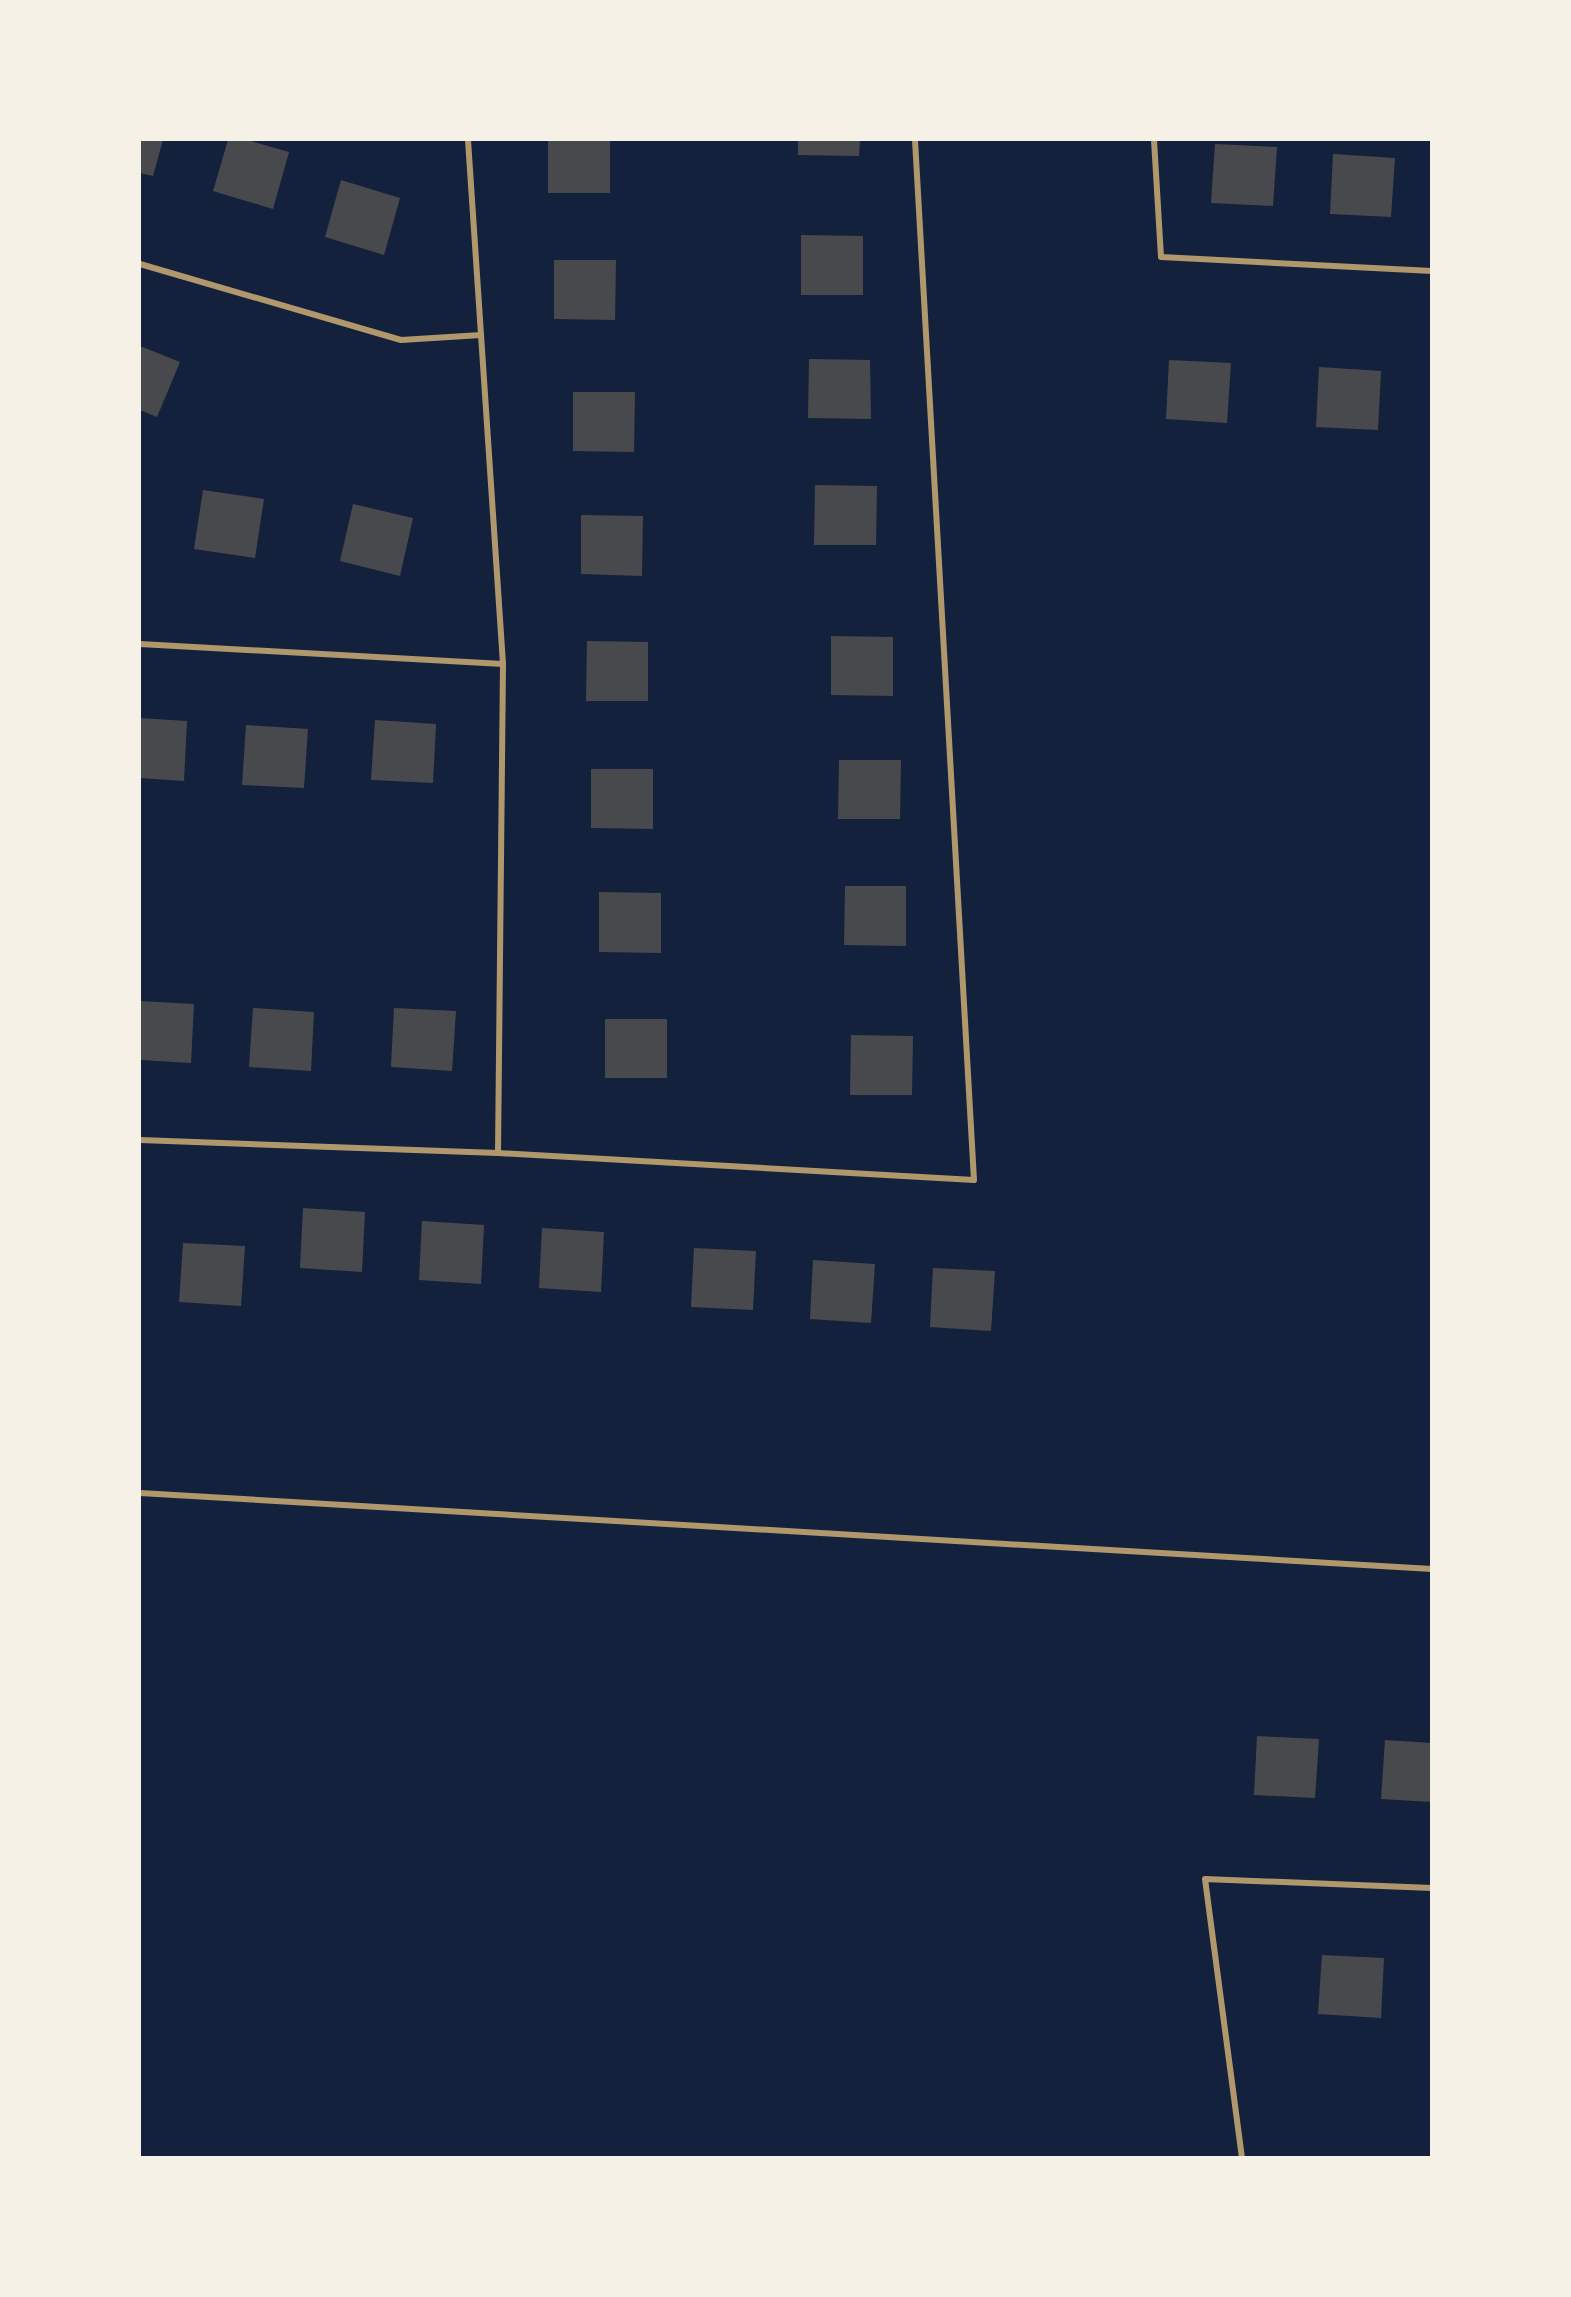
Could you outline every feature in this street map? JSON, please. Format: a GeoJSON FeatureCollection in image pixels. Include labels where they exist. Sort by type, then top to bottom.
{"type":"FeatureCollection","features":[{"type":"Feature","properties":{"kind":"street"},"geometry":{"type":"LineString","coordinates":[[468,140],[503,664],[498,1153]]}},
{"type":"Feature","properties":{"kind":"street"},"geometry":{"type":"LineString","coordinates":[[140,1140],[498,1153],[975,1180],[915,140]]}},
{"type":"Feature","properties":{"kind":"street"},"geometry":{"type":"LineString","coordinates":[[1154,140],[1161,257],[1431,271]]}},
{"type":"Feature","properties":{"kind":"street"},"geometry":{"type":"LineString","coordinates":[[140,264],[401,340],[481,335]]}},
{"type":"Feature","properties":{"kind":"street"},"geometry":{"type":"LineString","coordinates":[[140,644],[503,664]]}},
{"type":"Feature","properties":{"kind":"street"},"geometry":{"type":"LineString","coordinates":[[140,1493],[1431,1569]]}},
{"type":"Feature","properties":{"kind":"street"},"geometry":{"type":"LineString","coordinates":[[1242,2157],[1205,1879],[1431,1888]]}},
{"type":"Feature","properties":{"kind":"building"},"geometry":{"type":"Polygon","coordinates":[[[140,140],[163,140],[153,176],[140,173],[140,140]]]}},
{"type":"Feature","properties":{"kind":"building"},"geometry":{"type":"Polygon","coordinates":[[[228,140],[247,140],[289,152],[273,209],[213,191],[228,140]]]}},
{"type":"Feature","properties":{"kind":"building"},"geometry":{"type":"Polygon","coordinates":[[[548,140],[610,140],[610,193],[548,193],[548,140]]]}},
{"type":"Feature","properties":{"kind":"building"},"geometry":{"type":"Polygon","coordinates":[[[798,140],[860,140],[859,156],[798,155],[798,140]]]}},
{"type":"Feature","properties":{"kind":"building"},"geometry":{"type":"Polygon","coordinates":[[[1215,144],[1277,147],[1273,206],[1211,203],[1215,144]]]}},
{"type":"Feature","properties":{"kind":"building"},"geometry":{"type":"Polygon","coordinates":[[[1333,154],[1395,158],[1391,217],[1330,214],[1333,154]]]}},
{"type":"Feature","properties":{"kind":"building"},"geometry":{"type":"Polygon","coordinates":[[[341,180],[400,198],[384,255],[325,237],[341,180]]]}},
{"type":"Feature","properties":{"kind":"building"},"geometry":{"type":"Polygon","coordinates":[[[801,235],[863,236],[863,295],[801,295],[801,235]]]}},
{"type":"Feature","properties":{"kind":"building"},"geometry":{"type":"Polygon","coordinates":[[[554,260],[616,260],[615,320],[554,319],[554,260]]]}},
{"type":"Feature","properties":{"kind":"building"},"geometry":{"type":"Polygon","coordinates":[[[140,346],[180,362],[157,417],[140,410],[140,346]]]}},
{"type":"Feature","properties":{"kind":"building"},"geometry":{"type":"Polygon","coordinates":[[[809,359],[870,360],[871,419],[808,418],[809,359]]]}},
{"type":"Feature","properties":{"kind":"building"},"geometry":{"type":"Polygon","coordinates":[[[1169,360],[1231,363],[1227,423],[1166,419],[1169,360]]]}},
{"type":"Feature","properties":{"kind":"building"},"geometry":{"type":"Polygon","coordinates":[[[1319,367],[1381,371],[1378,430],[1316,427],[1319,367]]]}},
{"type":"Feature","properties":{"kind":"building"},"geometry":{"type":"Polygon","coordinates":[[[573,392],[635,392],[634,452],[573,451],[573,392]]]}},
{"type":"Feature","properties":{"kind":"building"},"geometry":{"type":"Polygon","coordinates":[[[815,485],[877,486],[876,545],[814,545],[815,485]]]}},
{"type":"Feature","properties":{"kind":"building"},"geometry":{"type":"Polygon","coordinates":[[[203,490],[264,499],[255,558],[194,549],[203,490]]]}},
{"type":"Feature","properties":{"kind":"building"},"geometry":{"type":"Polygon","coordinates":[[[353,504],[413,518],[400,576],[340,561],[353,504]]]}},
{"type":"Feature","properties":{"kind":"building"},"geometry":{"type":"Polygon","coordinates":[[[581,515],[643,516],[642,576],[581,574],[581,515]]]}},
{"type":"Feature","properties":{"kind":"building"},"geometry":{"type":"Polygon","coordinates":[[[831,636],[893,637],[893,696],[831,695],[831,636]]]}},
{"type":"Feature","properties":{"kind":"building"},"geometry":{"type":"Polygon","coordinates":[[[587,641],[648,642],[648,701],[586,701],[587,641]]]}},
{"type":"Feature","properties":{"kind":"building"},"geometry":{"type":"Polygon","coordinates":[[[140,718],[187,721],[184,781],[140,778],[140,718]]]}},
{"type":"Feature","properties":{"kind":"building"},"geometry":{"type":"Polygon","coordinates":[[[375,720],[436,724],[433,783],[371,780],[375,720]]]}},
{"type":"Feature","properties":{"kind":"building"},"geometry":{"type":"Polygon","coordinates":[[[246,725],[308,729],[304,788],[242,785],[246,725]]]}},
{"type":"Feature","properties":{"kind":"building"},"geometry":{"type":"Polygon","coordinates":[[[839,760],[901,760],[900,819],[838,819],[839,760]]]}},
{"type":"Feature","properties":{"kind":"building"},"geometry":{"type":"Polygon","coordinates":[[[591,769],[653,769],[653,829],[591,828],[591,769]]]}},
{"type":"Feature","properties":{"kind":"building"},"geometry":{"type":"Polygon","coordinates":[[[845,886],[906,886],[906,946],[844,945],[845,886]]]}},
{"type":"Feature","properties":{"kind":"building"},"geometry":{"type":"Polygon","coordinates":[[[599,892],[661,893],[661,953],[599,952],[599,892]]]}},
{"type":"Feature","properties":{"kind":"building"},"geometry":{"type":"Polygon","coordinates":[[[140,1001],[194,1004],[191,1063],[140,1060],[140,1001]]]}},
{"type":"Feature","properties":{"kind":"building"},"geometry":{"type":"Polygon","coordinates":[[[253,1008],[314,1012],[311,1071],[249,1067],[253,1008]]]}},
{"type":"Feature","properties":{"kind":"building"},"geometry":{"type":"Polygon","coordinates":[[[394,1008],[456,1011],[452,1071],[391,1067],[394,1008]]]}},
{"type":"Feature","properties":{"kind":"building"},"geometry":{"type":"Polygon","coordinates":[[[605,1019],[667,1019],[667,1078],[605,1078],[605,1019]]]}},
{"type":"Feature","properties":{"kind":"building"},"geometry":{"type":"Polygon","coordinates":[[[851,1035],[913,1036],[912,1095],[850,1095],[851,1035]]]}},
{"type":"Feature","properties":{"kind":"building"},"geometry":{"type":"Polygon","coordinates":[[[303,1208],[365,1212],[362,1272],[300,1268],[303,1208]]]}},
{"type":"Feature","properties":{"kind":"building"},"geometry":{"type":"Polygon","coordinates":[[[422,1221],[484,1225],[481,1284],[419,1280],[422,1221]]]}},
{"type":"Feature","properties":{"kind":"building"},"geometry":{"type":"Polygon","coordinates":[[[542,1228],[604,1232],[601,1292],[539,1288],[542,1228]]]}},
{"type":"Feature","properties":{"kind":"building"},"geometry":{"type":"Polygon","coordinates":[[[183,1243],[245,1246],[241,1306],[179,1302],[183,1243]]]}},
{"type":"Feature","properties":{"kind":"building"},"geometry":{"type":"Polygon","coordinates":[[[694,1248],[756,1251],[753,1310],[691,1307],[694,1248]]]}},
{"type":"Feature","properties":{"kind":"building"},"geometry":{"type":"Polygon","coordinates":[[[813,1260],[875,1264],[871,1323],[810,1319],[813,1260]]]}},
{"type":"Feature","properties":{"kind":"building"},"geometry":{"type":"Polygon","coordinates":[[[933,1268],[995,1271],[991,1331],[930,1327],[933,1268]]]}},
{"type":"Feature","properties":{"kind":"building"},"geometry":{"type":"Polygon","coordinates":[[[1257,1736],[1319,1739],[1315,1798],[1254,1795],[1257,1736]]]}},
{"type":"Feature","properties":{"kind":"building"},"geometry":{"type":"Polygon","coordinates":[[[1385,1740],[1432,1743],[1432,1802],[1381,1799],[1385,1740]]]}},
{"type":"Feature","properties":{"kind":"building"},"geometry":{"type":"Polygon","coordinates":[[[1322,1955],[1384,1958],[1381,2018],[1318,2014],[1322,1955]]]}}]}
